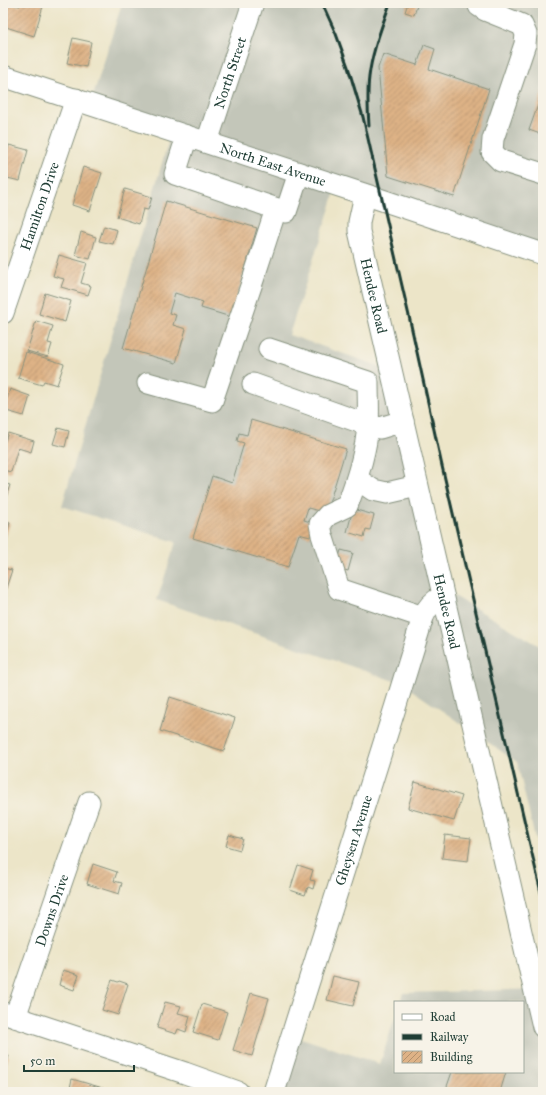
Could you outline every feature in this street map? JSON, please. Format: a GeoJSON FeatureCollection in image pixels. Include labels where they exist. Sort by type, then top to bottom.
{"type":"FeatureCollection","features":[{"type":"Feature","properties":{"kind":"street","name":"North Street"},"geometry":{"type":"LineString","coordinates":[[207,142],[253,3]]}},
{"type":"Feature","properties":{"kind":"street"},"geometry":{"type":"LineString","coordinates":[[480,3],[479,6],[485,10],[522,26],[526,34],[525,44],[493,139],[492,152],[501,161],[543,174]]}},
{"type":"Feature","properties":{"kind":"street","name":"North East Avenue"},"geometry":{"type":"LineString","coordinates":[[3,76],[543,254]]}},
{"type":"Feature","properties":{"kind":"street","name":"Hamilton Drive"},"geometry":{"type":"LineString","coordinates":[[3,313],[76,99]]}},
{"type":"Feature","properties":{"kind":"street"},"geometry":{"type":"LineString","coordinates":[[186,136],[174,174],[276,209],[286,212],[299,173]]}},
{"type":"Feature","properties":{"kind":"street","name":"Hendee Road"},"geometry":{"type":"LineString","coordinates":[[365,195],[359,222],[359,231],[543,1027]]}},
{"type":"Feature","properties":{"kind":"street"},"geometry":{"type":"LineString","coordinates":[[148,383],[212,401],[276,209]]}},
{"type":"Feature","properties":{"kind":"street"},"geometry":{"type":"LineString","coordinates":[[269,349],[368,382],[368,425],[365,448],[357,479],[347,506],[328,515],[320,524],[322,536],[340,589],[423,617]]}},
{"type":"Feature","properties":{"kind":"street"},"geometry":{"type":"LineString","coordinates":[[254,384],[380,428],[403,421]]}},
{"type":"Feature","properties":{"kind":"street"},"geometry":{"type":"LineString","coordinates":[[357,479],[373,490],[386,493],[418,486]]}},
{"type":"Feature","properties":{"kind":"street","name":"Gheysen Avenue"},"geometry":{"type":"LineString","coordinates":[[274,1092],[423,617],[434,600],[443,596]]}},
{"type":"Feature","properties":{"kind":"street","name":"Downs Drive"},"geometry":{"type":"LineString","coordinates":[[9,1015],[89,802]]}},
{"type":"Feature","properties":{"kind":"street"},"geometry":{"type":"LineString","coordinates":[[9,1015],[238,1092]]}},
{"type":"Feature","properties":{"kind":"shaded area"},"geometry":{"type":"Polygon","coordinates":[[[122,3],[543,3],[543,258],[336,189],[289,335],[393,371],[444,590],[543,648],[543,872],[517,762],[403,684],[157,600],[176,542],[62,506],[170,136],[89,109],[122,3]]]}},
{"type":"Feature","properties":{"kind":"shaded area"},"geometry":{"type":"Polygon","coordinates":[[[543,989],[543,1092],[281,1092],[298,1037],[380,1064],[394,1020],[394,1073],[524,1073],[524,1001],[400,1001],[403,993],[543,989]]]}},
{"type":"Feature","properties":{"kind":"building"},"geometry":{"type":"Polygon","coordinates":[[[7,3],[20,6],[20,3],[44,3],[34,36],[3,26],[3,17],[7,3]]]}},
{"type":"Feature","properties":{"kind":"building"},"geometry":{"type":"Polygon","coordinates":[[[408,3],[418,3],[414,15],[405,12],[408,3]]]}},
{"type":"Feature","properties":{"kind":"building"},"geometry":{"type":"Polygon","coordinates":[[[73,38],[91,42],[86,67],[67,63],[73,38]]]}},
{"type":"Feature","properties":{"kind":"building"},"geometry":{"type":"Polygon","coordinates":[[[424,45],[435,49],[429,69],[489,89],[454,197],[388,176],[378,68],[383,54],[417,65],[424,45]]]}},
{"type":"Feature","properties":{"kind":"building"},"geometry":{"type":"Polygon","coordinates":[[[543,91],[543,135],[529,130],[543,91]]]}},
{"type":"Feature","properties":{"kind":"building"},"geometry":{"type":"Polygon","coordinates":[[[9,145],[28,150],[20,181],[3,177],[3,166],[9,145]]]}},
{"type":"Feature","properties":{"kind":"building"},"geometry":{"type":"Polygon","coordinates":[[[83,167],[102,173],[90,211],[72,205],[83,167]]]}},
{"type":"Feature","properties":{"kind":"building"},"geometry":{"type":"Polygon","coordinates":[[[125,189],[152,197],[148,210],[143,209],[139,224],[117,217],[125,189]]]}},
{"type":"Feature","properties":{"kind":"building"},"geometry":{"type":"Polygon","coordinates":[[[166,201],[257,228],[231,317],[201,308],[203,302],[175,293],[169,313],[176,315],[173,325],[186,329],[176,363],[123,348],[166,201]]]}},
{"type":"Feature","properties":{"kind":"building"},"geometry":{"type":"Polygon","coordinates":[[[104,226],[117,230],[113,244],[99,241],[104,226]]]}},
{"type":"Feature","properties":{"kind":"building"},"geometry":{"type":"Polygon","coordinates":[[[81,232],[96,237],[90,259],[75,255],[81,232]]]}},
{"type":"Feature","properties":{"kind":"building"},"geometry":{"type":"Polygon","coordinates":[[[59,255],[87,263],[81,283],[91,286],[88,295],[61,287],[64,279],[53,276],[59,255]]]}},
{"type":"Feature","properties":{"kind":"building"},"geometry":{"type":"Polygon","coordinates":[[[45,293],[71,301],[65,322],[39,314],[45,293]]]}},
{"type":"Feature","properties":{"kind":"building"},"geometry":{"type":"Polygon","coordinates":[[[36,321],[53,326],[48,343],[52,344],[48,357],[27,351],[36,321]]]}},
{"type":"Feature","properties":{"kind":"building"},"geometry":{"type":"Polygon","coordinates":[[[26,352],[64,364],[57,385],[44,381],[42,385],[18,378],[26,352]]]}},
{"type":"Feature","properties":{"kind":"building"},"geometry":{"type":"Polygon","coordinates":[[[10,389],[30,396],[24,416],[3,410],[10,389]]]}},
{"type":"Feature","properties":{"kind":"building"},"geometry":{"type":"Polygon","coordinates":[[[251,420],[346,449],[326,513],[308,508],[304,520],[314,523],[310,537],[299,534],[288,567],[193,538],[212,476],[232,483],[244,443],[237,441],[239,433],[247,435],[251,420]]]}},
{"type":"Feature","properties":{"kind":"building"},"geometry":{"type":"Polygon","coordinates":[[[58,428],[69,431],[65,447],[53,444],[58,428]]]}},
{"type":"Feature","properties":{"kind":"building"},"geometry":{"type":"Polygon","coordinates":[[[8,433],[34,441],[31,452],[18,448],[11,472],[3,470],[3,441],[5,441],[8,433]]]}},
{"type":"Feature","properties":{"kind":"building"},"geometry":{"type":"Polygon","coordinates":[[[3,483],[10,485],[3,507],[3,483]]]}},
{"type":"Feature","properties":{"kind":"building"},"geometry":{"type":"Polygon","coordinates":[[[353,509],[374,515],[370,530],[366,529],[364,537],[347,532],[353,509]]]}},
{"type":"Feature","properties":{"kind":"building"},"geometry":{"type":"Polygon","coordinates":[[[3,521],[10,523],[3,545],[3,521]]]}},
{"type":"Feature","properties":{"kind":"building"},"geometry":{"type":"Polygon","coordinates":[[[341,550],[353,553],[348,571],[336,567],[341,550]]]}},
{"type":"Feature","properties":{"kind":"building"},"geometry":{"type":"Polygon","coordinates":[[[3,568],[12,570],[3,597],[3,568]]]}},
{"type":"Feature","properties":{"kind":"building"},"geometry":{"type":"Polygon","coordinates":[[[170,697],[235,718],[224,751],[160,731],[170,697]]]}},
{"type":"Feature","properties":{"kind":"building"},"geometry":{"type":"Polygon","coordinates":[[[415,782],[462,796],[454,821],[408,808],[415,782]]]}},
{"type":"Feature","properties":{"kind":"building"},"geometry":{"type":"Polygon","coordinates":[[[229,835],[243,839],[240,850],[226,846],[229,835]]]}},
{"type":"Feature","properties":{"kind":"building"},"geometry":{"type":"Polygon","coordinates":[[[445,835],[471,838],[468,861],[442,858],[445,835]]]}},
{"type":"Feature","properties":{"kind":"building"},"geometry":{"type":"Polygon","coordinates":[[[93,864],[117,872],[114,881],[122,883],[119,894],[87,884],[93,864]]]}},
{"type":"Feature","properties":{"kind":"building"},"geometry":{"type":"Polygon","coordinates":[[[298,865],[313,870],[310,880],[315,881],[313,889],[308,887],[305,895],[290,890],[298,865]]]}},
{"type":"Feature","properties":{"kind":"building"},"geometry":{"type":"Polygon","coordinates":[[[63,970],[79,975],[74,990],[59,985],[63,970]]]}},
{"type":"Feature","properties":{"kind":"building"},"geometry":{"type":"Polygon","coordinates":[[[333,976],[359,982],[353,1006],[327,1000],[333,976]]]}},
{"type":"Feature","properties":{"kind":"building"},"geometry":{"type":"Polygon","coordinates":[[[112,980],[128,984],[118,1015],[102,1010],[112,980]]]}},
{"type":"Feature","properties":{"kind":"building"},"geometry":{"type":"Polygon","coordinates":[[[251,993],[269,998],[252,1056],[233,1050],[251,993]]]}},
{"type":"Feature","properties":{"kind":"building"},"geometry":{"type":"Polygon","coordinates":[[[165,1002],[181,1006],[178,1013],[190,1016],[186,1032],[178,1029],[176,1034],[157,1028],[165,1002]]]}},
{"type":"Feature","properties":{"kind":"building"},"geometry":{"type":"Polygon","coordinates":[[[202,1004],[227,1012],[218,1040],[193,1032],[202,1004]]]}},
{"type":"Feature","properties":{"kind":"building"},"geometry":{"type":"Polygon","coordinates":[[[3,1054],[9,1056],[3,1075],[3,1054]]]}},
{"type":"Feature","properties":{"kind":"building"},"geometry":{"type":"Polygon","coordinates":[[[452,1073],[506,1073],[500,1092],[445,1092],[452,1073]]]}},
{"type":"Feature","properties":{"kind":"building"},"geometry":{"type":"Polygon","coordinates":[[[72,1079],[103,1088],[101,1092],[69,1092],[72,1079]]]}},
{"type":"Feature","properties":{"kind":"railway"},"geometry":{"type":"LineString","coordinates":[[322,3],[336,34],[348,67],[363,117],[543,901]]}},
{"type":"Feature","properties":{"kind":"railway"},"geometry":{"type":"LineString","coordinates":[[369,126],[368,83],[370,67],[390,3]]}}]}
